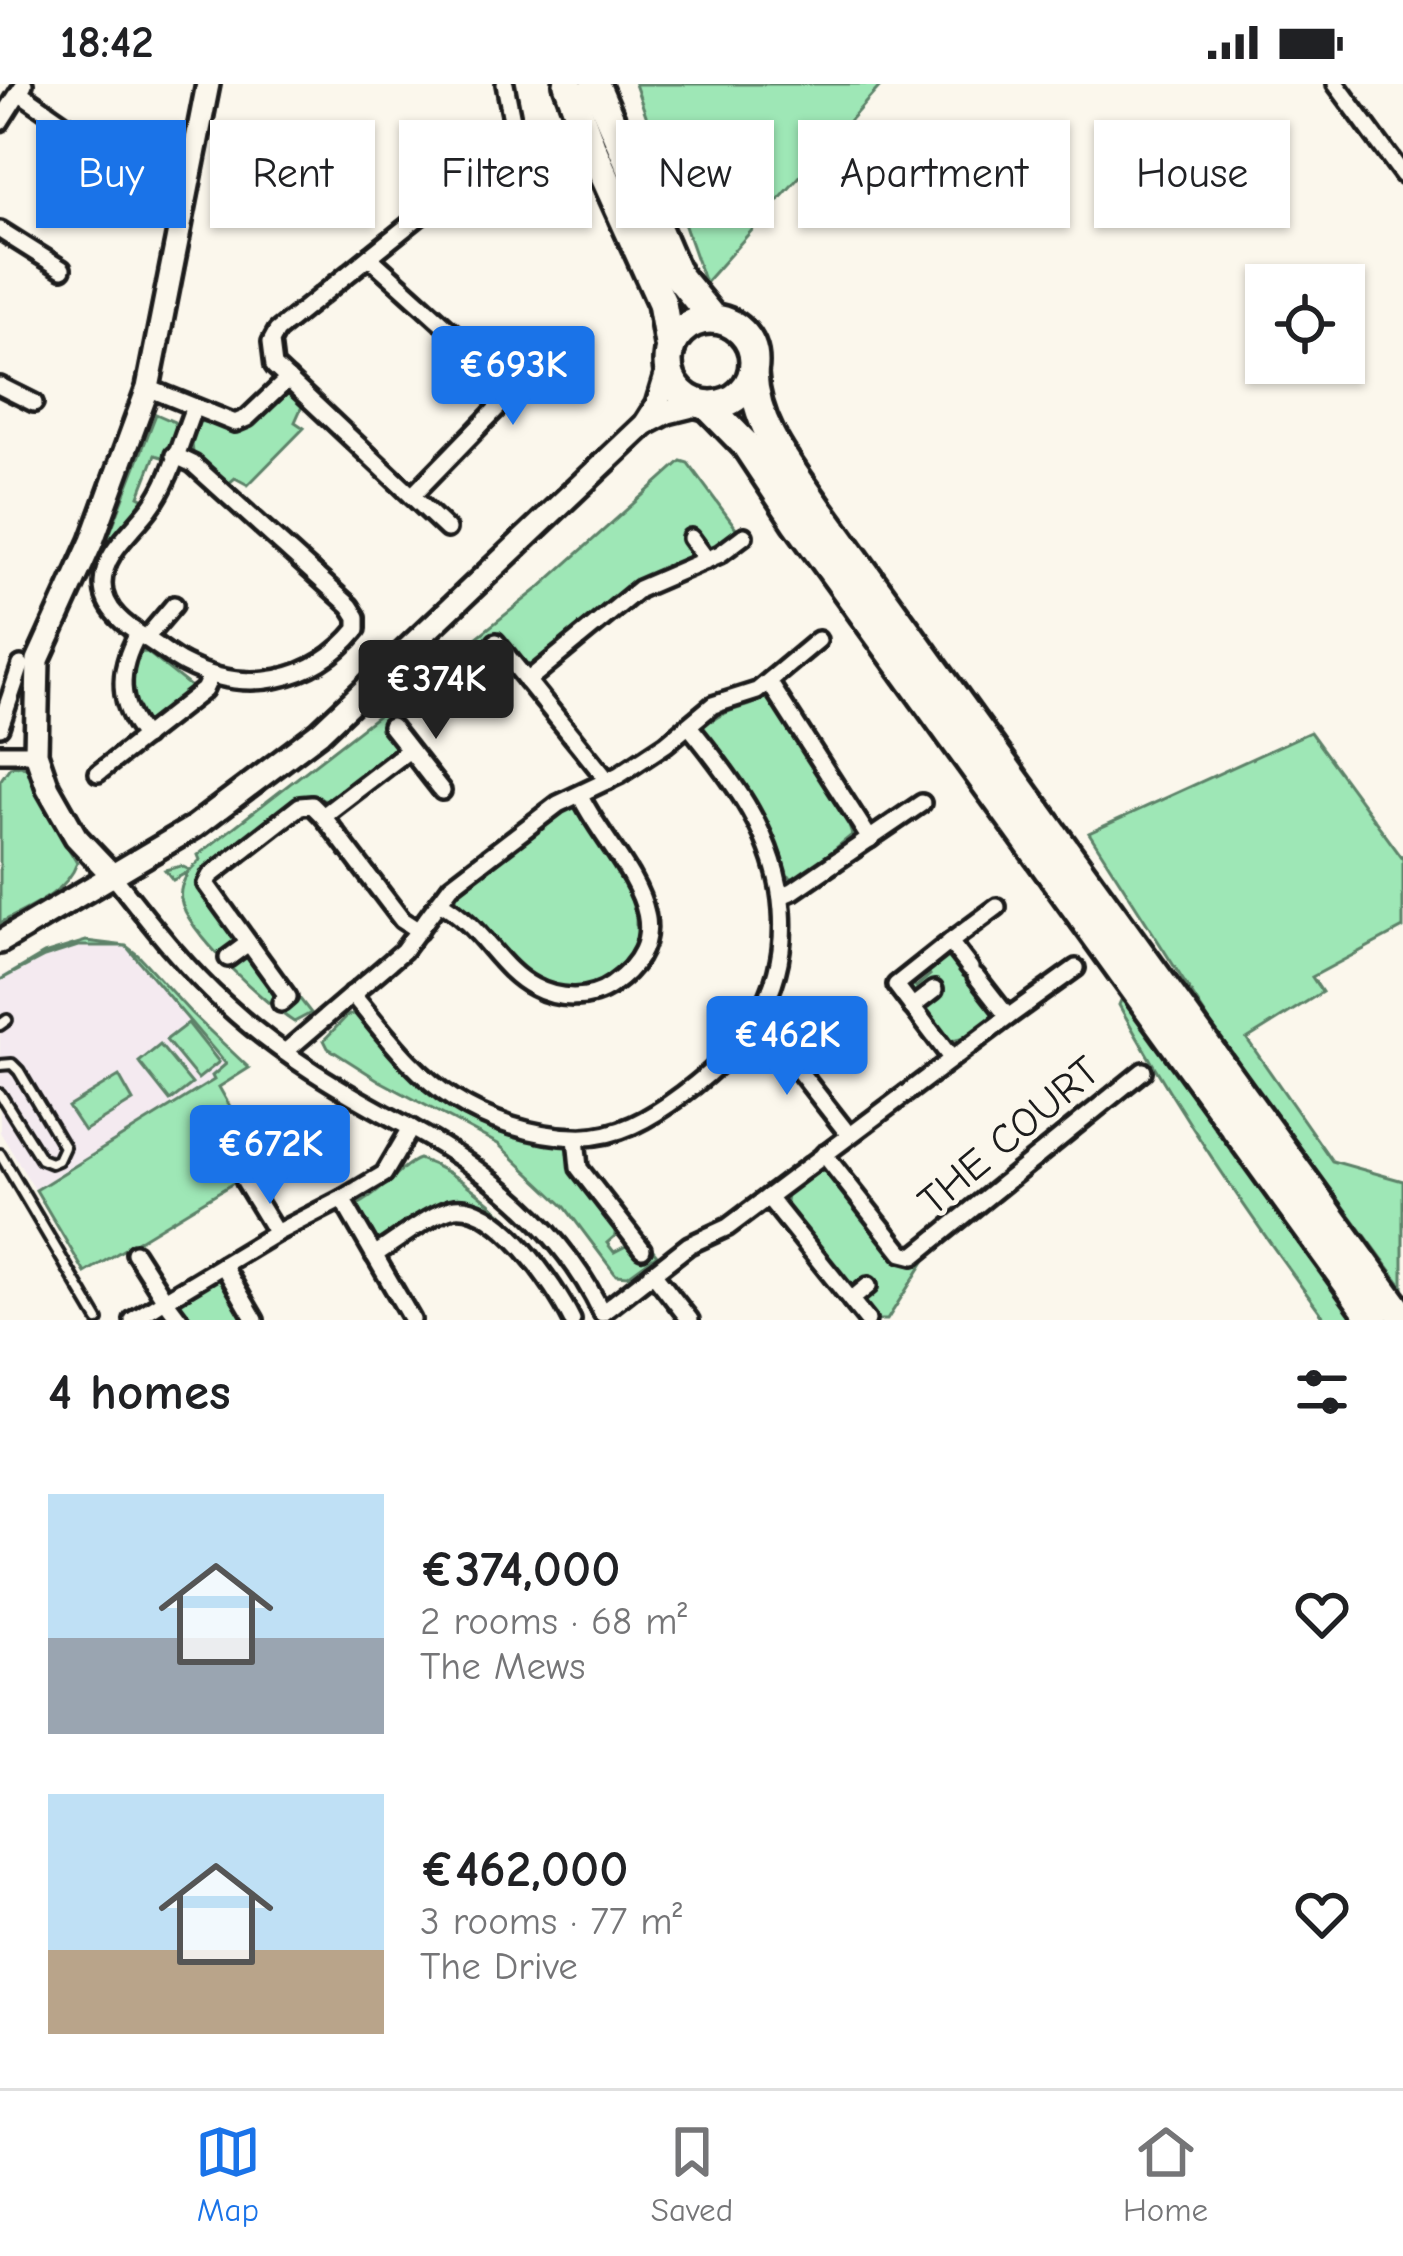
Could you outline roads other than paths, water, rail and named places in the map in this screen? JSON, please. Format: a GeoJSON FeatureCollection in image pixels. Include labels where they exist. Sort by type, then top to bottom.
{"type":"FeatureCollection","features":[{"type":"Feature","properties":{"kind":"highway"},"geometry":{"type":"LineString","coordinates":[[568,84],[662,303],[669,360],[679,391],[703,405],[746,445],[1375,1320]]}},
{"type":"Feature","properties":{"kind":"highway"},"geometry":{"type":"LineString","coordinates":[[595,84],[676,274],[713,319],[746,337],[754,360],[754,406],[767,433],[1403,1317]]}},
{"type":"Feature","properties":{"kind":"highway"},"geometry":{"type":"LineString","coordinates":[[669,360],[686,327],[713,319]]}},
{"type":"Feature","properties":{"kind":"highway"},"geometry":{"type":"LineString","coordinates":[[703,405],[730,401],[741,394],[753,373]]}},
{"type":"Feature","properties":{"kind":"street"},"geometry":{"type":"LineString","coordinates":[[208,84],[148,388],[92,541],[38,660],[36,754],[48,788],[76,837],[200,979],[285,1052],[477,1167],[514,1197],[565,1255],[602,1313],[689,1245],[722,1231],[1076,968]]}},
{"type":"Feature","properties":{"kind":"street"},"geometry":{"type":"LineString","coordinates":[[506,84],[512,120]]}},
{"type":"Feature","properties":{"kind":"street"},"geometry":{"type":"LineString","coordinates":[[1336,84],[1403,175]]}},
{"type":"Feature","properties":{"kind":"street"},"geometry":{"type":"LineString","coordinates":[[0,122],[21,88],[62,120]]}},
{"type":"Feature","properties":{"kind":"street"},"geometry":{"type":"LineString","coordinates":[[405,228],[278,331],[270,356],[287,380],[447,529]]}},
{"type":"Feature","properties":{"kind":"street"},"geometry":{"type":"LineString","coordinates":[[0,230],[62,269]]}},
{"type":"Feature","properties":{"kind":"street"},"geometry":{"type":"LineString","coordinates":[[369,256],[515,389]]}},
{"type":"Feature","properties":{"kind":"street"},"geometry":{"type":"LineString","coordinates":[[412,496],[538,366],[556,360],[566,342]]}},
{"type":"Feature","properties":{"kind":"street"},"geometry":{"type":"LineString","coordinates":[[0,942],[194,827],[320,732],[644,424],[657,405],[669,360]]}},
{"type":"Feature","properties":{"kind":"street"},"geometry":{"type":"LineString","coordinates":[[148,388],[225,421],[242,422],[287,380]]}},
{"type":"Feature","properties":{"kind":"street"},"geometry":{"type":"LineString","coordinates":[[0,386],[34,403]]}},
{"type":"Feature","properties":{"kind":"street"},"geometry":{"type":"LineString","coordinates":[[644,424],[668,412],[703,405]]}},
{"type":"Feature","properties":{"kind":"street"},"geometry":{"type":"LineString","coordinates":[[174,455],[193,464],[357,617],[357,628],[346,642],[295,676],[260,682],[211,675],[178,661],[142,636],[106,600],[103,583],[113,553],[154,503],[174,455],[194,407]]}},
{"type":"Feature","properties":{"kind":"street"},"geometry":{"type":"LineString","coordinates":[[527,681],[639,590],[707,560],[744,536]]}},
{"type":"Feature","properties":{"kind":"street"},"geometry":{"type":"LineString","coordinates":[[691,538],[707,560]]}},
{"type":"Feature","properties":{"kind":"street"},"geometry":{"type":"LineString","coordinates":[[145,737],[131,721],[123,699],[124,658],[174,605]]}},
{"type":"Feature","properties":{"kind":"street"},"geometry":{"type":"LineString","coordinates":[[285,1052],[403,951],[448,888],[555,806],[608,781],[713,705],[753,694],[818,640]]}},
{"type":"Feature","properties":{"kind":"street"},"geometry":{"type":"LineString","coordinates":[[496,642],[608,781]]}},
{"type":"Feature","properties":{"kind":"street"},"geometry":{"type":"LineString","coordinates":[[0,727],[21,665]]}},
{"type":"Feature","properties":{"kind":"street"},"geometry":{"type":"LineString","coordinates":[[98,773],[204,690],[211,675]]}},
{"type":"Feature","properties":{"kind":"street"},"geometry":{"type":"LineString","coordinates":[[769,682],[870,839]]}},
{"type":"Feature","properties":{"kind":"street"},"geometry":{"type":"LineString","coordinates":[[391,726],[442,791]]}},
{"type":"Feature","properties":{"kind":"street"},"geometry":{"type":"LineString","coordinates":[[352,994],[408,1060],[454,1100],[516,1126],[576,1138],[617,1132],[645,1121],[728,1059],[754,1024],[778,963],[781,896],[770,852],[752,814],[689,726]]}},
{"type":"Feature","properties":{"kind":"street"},"geometry":{"type":"LineString","coordinates":[[323,816],[410,750]]}},
{"type":"Feature","properties":{"kind":"street"},"geometry":{"type":"LineString","coordinates":[[0,753],[36,754]]}},
{"type":"Feature","properties":{"kind":"street"},"geometry":{"type":"LineString","coordinates":[[439,902],[474,925],[513,973],[538,989],[584,997],[606,990],[637,960],[645,943],[644,902],[635,879],[580,795]]}},
{"type":"Feature","properties":{"kind":"street"},"geometry":{"type":"LineString","coordinates":[[781,896],[922,803]]}},
{"type":"Feature","properties":{"kind":"street"},"geometry":{"type":"LineString","coordinates":[[281,1003],[288,998],[207,890],[207,879],[304,804],[323,816],[402,920],[419,931]]}},
{"type":"Feature","properties":{"kind":"street"},"geometry":{"type":"LineString","coordinates":[[951,1058],[897,988],[898,982],[997,907]]}},
{"type":"Feature","properties":{"kind":"street"},"geometry":{"type":"LineString","coordinates":[[950,942],[1008,1017]]}},
{"type":"Feature","properties":{"kind":"street"},"geometry":{"type":"LineString","coordinates":[[228,958],[247,944]]}},
{"type":"Feature","properties":{"kind":"street"},"geometry":{"type":"LineString","coordinates":[[912,1007],[934,990]]}},
{"type":"Feature","properties":{"kind":"street"},"geometry":{"type":"LineString","coordinates":[[754,1024],[770,1034],[848,1135]]}},
{"type":"Feature","properties":{"kind":"street","name":"THE COURT"},"geometry":{"type":"LineString","coordinates":[[824,1154],[902,1253],[914,1256],[1143,1072]]}},
{"type":"Feature","properties":{"kind":"street"},"geometry":{"type":"LineString","coordinates":[[133,1320],[276,1233],[370,1186],[383,1174],[411,1128]]}},
{"type":"Feature","properties":{"kind":"street"},"geometry":{"type":"LineString","coordinates":[[576,1138],[580,1168],[642,1249]]}},
{"type":"Feature","properties":{"kind":"street"},"geometry":{"type":"LineString","coordinates":[[245,1182],[276,1233]]}},
{"type":"Feature","properties":{"kind":"street"},"geometry":{"type":"LineString","coordinates":[[768,1197],[866,1320]]}},
{"type":"Feature","properties":{"kind":"street"},"geometry":{"type":"LineString","coordinates":[[342,1199],[412,1320]]}},
{"type":"Feature","properties":{"kind":"street"},"geometry":{"type":"LineString","coordinates":[[374,1255],[448,1210],[470,1210],[525,1247],[572,1320]]}},
{"type":"Feature","properties":{"kind":"street"},"geometry":{"type":"LineString","coordinates":[[613,1246],[629,1232]]}},
{"type":"Feature","properties":{"kind":"street"},"geometry":{"type":"LineString","coordinates":[[135,1253],[180,1320]]}},
{"type":"Feature","properties":{"kind":"street"},"geometry":{"type":"LineString","coordinates":[[223,1265],[255,1320]]}},
{"type":"Feature","properties":{"kind":"street"},"geometry":{"type":"LineString","coordinates":[[653,1273],[690,1320]]}},
{"type":"Feature","properties":{"kind":"street"},"geometry":{"type":"LineString","coordinates":[[851,1300],[868,1286]]}},
{"type":"Feature","properties":{"kind":"lane"},"geometry":{"type":"LineString","coordinates":[[0,1065],[12,1064],[19,1071],[56,1129],[64,1147],[58,1160],[41,1159],[0,1094]]}},
{"type":"Feature","properties":{"kind":"lane"},"geometry":{"type":"LineString","coordinates":[[0,1154],[98,1320]]}}]}
